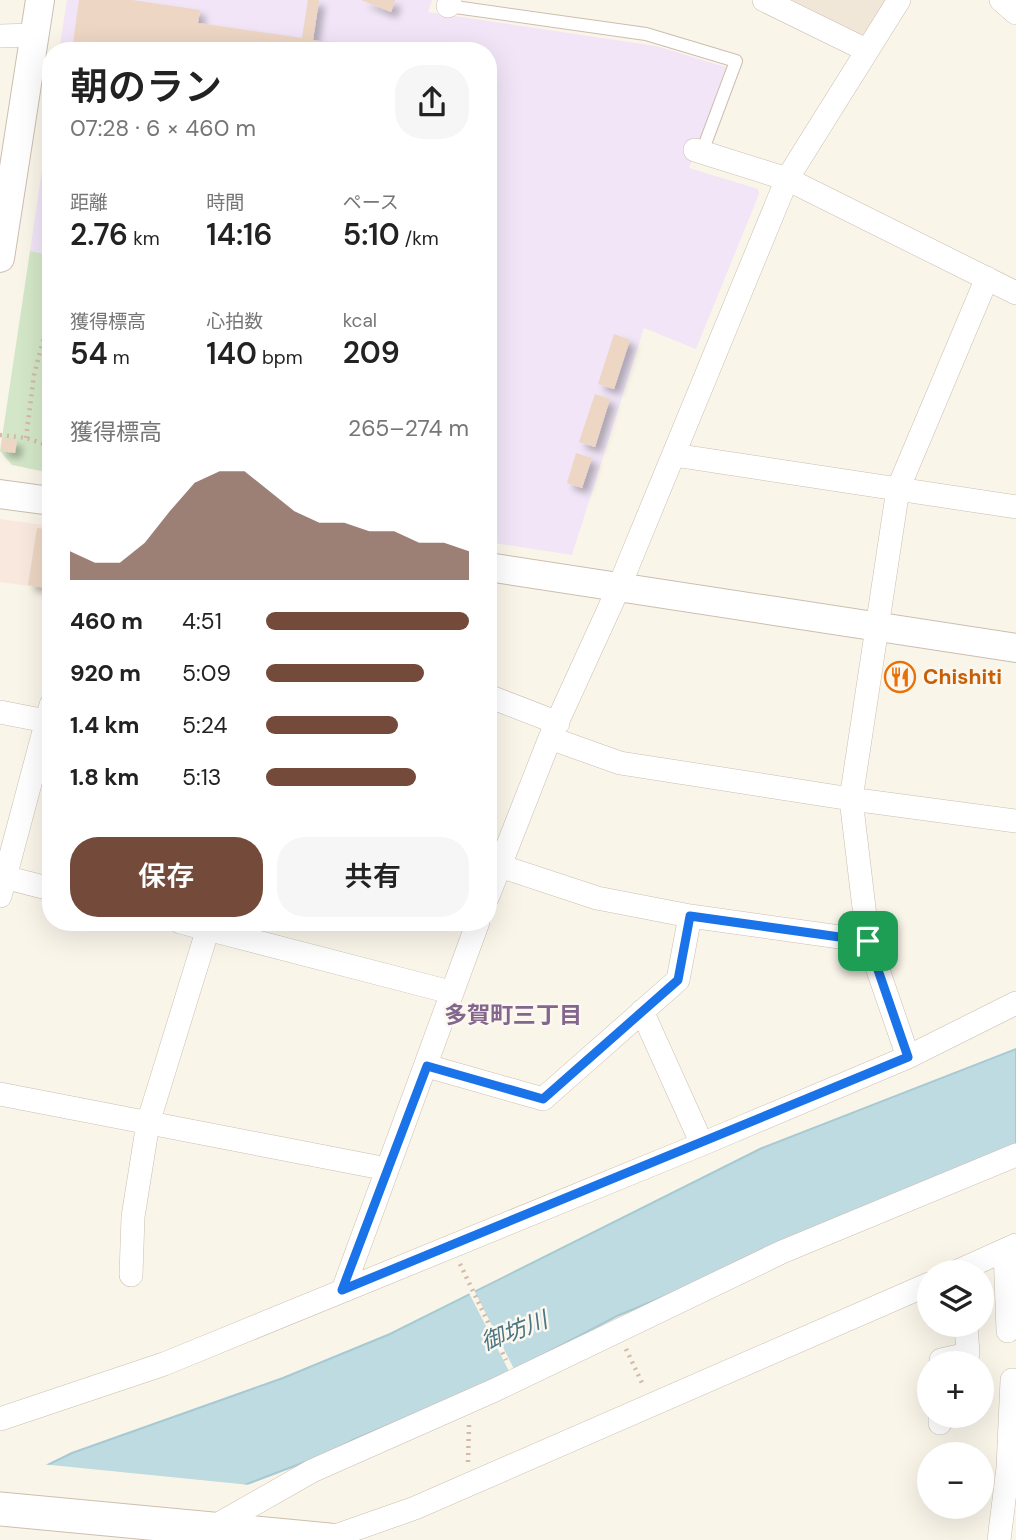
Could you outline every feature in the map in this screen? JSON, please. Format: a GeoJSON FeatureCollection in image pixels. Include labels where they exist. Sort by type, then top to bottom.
{"type":"FeatureCollection","features":[{"type":"Feature","properties":{"kind":"main road"},"geometry":{"type":"LineString","coordinates":[[0,1509],[177,1533],[213,1528],[326,1540]]}},
{"type":"Feature","properties":{"kind":"street"},"geometry":{"type":"LineString","coordinates":[[0,258],[40,0]]}},
{"type":"Feature","properties":{"kind":"street"},"geometry":{"type":"LineString","coordinates":[[764,0],[866,50]]}},
{"type":"Feature","properties":{"kind":"street"},"geometry":{"type":"LineString","coordinates":[[497,857],[619,587],[787,179],[899,0]]}},
{"type":"Feature","properties":{"kind":"street"},"geometry":{"type":"LineString","coordinates":[[1000,0],[1016,13]]}},
{"type":"Feature","properties":{"kind":"street"},"geometry":{"type":"LineString","coordinates":[[0,36],[34,35]]}},
{"type":"Feature","properties":{"kind":"street"},"geometry":{"type":"LineString","coordinates":[[698,151],[787,179],[1016,293]]}},
{"type":"Feature","properties":{"kind":"street"},"geometry":{"type":"LineString","coordinates":[[908,1057],[868,941],[851,799],[898,489],[987,278]]}},
{"type":"Feature","properties":{"kind":"street"},"geometry":{"type":"LineString","coordinates":[[674,455],[1016,507]]}},
{"type":"Feature","properties":{"kind":"street"},"geometry":{"type":"LineString","coordinates":[[0,494],[42,500]]}},
{"type":"Feature","properties":{"kind":"street"},"geometry":{"type":"LineString","coordinates":[[497,568],[1016,648]]}},
{"type":"Feature","properties":{"kind":"street"},"geometry":{"type":"LineString","coordinates":[[497,701],[620,763],[851,799],[1016,821]]}},
{"type":"Feature","properties":{"kind":"street"},"geometry":{"type":"LineString","coordinates":[[0,712],[42,715]]}},
{"type":"Feature","properties":{"kind":"street"},"geometry":{"type":"LineString","coordinates":[[42,741],[2,883],[42,888]]}},
{"type":"Feature","properties":{"kind":"street"},"geometry":{"type":"LineString","coordinates":[[497,865],[597,898],[690,916],[868,941]]}},
{"type":"Feature","properties":{"kind":"street"},"geometry":{"type":"LineString","coordinates":[[427,1066],[543,1099],[678,980],[690,916]]}},
{"type":"Feature","properties":{"kind":"street"},"geometry":{"type":"LineString","coordinates":[[131,1275],[134,1217],[148,1123],[207,931]]}},
{"type":"Feature","properties":{"kind":"street"},"geometry":{"type":"LineString","coordinates":[[227,931],[450,992]]}},
{"type":"Feature","properties":{"kind":"street"},"geometry":{"type":"LineString","coordinates":[[342,1290],[427,1066],[450,992],[474,931]]}},
{"type":"Feature","properties":{"kind":"street"},"geometry":{"type":"LineString","coordinates":[[0,1419],[164,1364],[702,1144],[908,1057],[1016,1003]]}},
{"type":"Feature","properties":{"kind":"street"},"geometry":{"type":"LineString","coordinates":[[642,1011],[702,1144]]}},
{"type":"Feature","properties":{"kind":"street"},"geometry":{"type":"LineString","coordinates":[[0,1094],[387,1169]]}},
{"type":"Feature","properties":{"kind":"street"},"geometry":{"type":"LineString","coordinates":[[213,1528],[312,1471],[471,1400],[782,1252],[1016,1155]]}},
{"type":"Feature","properties":{"kind":"street"},"geometry":{"type":"LineString","coordinates":[[984,1260],[1011,1247],[1008,1331]]}},
{"type":"Feature","properties":{"kind":"street"},"geometry":{"type":"LineString","coordinates":[[326,1540],[415,1508],[917,1289]]}},
{"type":"Feature","properties":{"kind":"street"},"geometry":{"type":"LineString","coordinates":[[999,1540],[1008,1468],[1012,1380]]}},
{"type":"Feature","properties":{"kind":"lane"},"geometry":{"type":"LineString","coordinates":[[449,3],[646,34],[736,61],[698,151]]}},
{"type":"Feature","properties":{"kind":"path"},"geometry":{"type":"LineString","coordinates":[[26,438],[34,375],[42,347]]}},
{"type":"Feature","properties":{"kind":"path"},"geometry":{"type":"LineString","coordinates":[[0,435],[42,443]]}},
{"type":"Feature","properties":{"kind":"path"},"geometry":{"type":"LineString","coordinates":[[471,1292],[507,1362]]}},
{"type":"Feature","properties":{"kind":"path"},"geometry":{"type":"LineString","coordinates":[[617,1329],[653,1406]]}},
{"type":"Feature","properties":{"kind":"path"},"geometry":{"type":"LineString","coordinates":[[464,1487],[471,1400]]}},
{"type":"Feature","properties":{"kind":"shaded area"},"geometry":{"type":"Polygon","coordinates":[[[67,0],[432,0],[428,12],[656,46],[726,67],[689,168],[758,189],[759,194],[696,349],[644,328],[572,555],[497,543],[497,42],[60,42],[67,0]]]}},
{"type":"Feature","properties":{"kind":"shaded area"},"geometry":{"type":"Polygon","coordinates":[[[780,0],[889,0],[864,42],[780,0]]]}},
{"type":"Feature","properties":{"kind":"shaded area"},"geometry":{"type":"Polygon","coordinates":[[[42,170],[42,253],[30,251],[42,170]]]}},
{"type":"Feature","properties":{"kind":"shaded area"},"geometry":{"type":"Polygon","coordinates":[[[0,519],[42,525],[42,588],[0,582],[0,519]]]}},
{"type":"Feature","properties":{"kind":"green space"},"geometry":{"type":"Polygon","coordinates":[[[30,251],[42,253],[42,471],[12,465],[0,451],[30,251]]]}},
{"type":"Feature","properties":{"kind":"water","name":"御坊川"},"geometry":{"type":"Polygon","coordinates":[[[1016,1049],[1016,1150],[617,1316],[497,1379],[326,1454],[105,1538],[0,1540],[33,1472],[72,1453],[283,1378],[390,1334],[762,1148],[1016,1049]]]}},
{"type":"Feature","properties":{"kind":"pier"},"geometry":{"type":"Polygon","coordinates":[[[474,1290],[516,1373],[511,1375],[469,1293],[474,1290]]]}},
{"type":"Feature","properties":{"kind":"pier"},"geometry":{"type":"Polygon","coordinates":[[[41,1464],[250,1485],[108,1540],[0,1540],[0,1489],[41,1464]]]}},
{"type":"Feature","properties":{"kind":"building"},"geometry":{"type":"Polygon","coordinates":[[[79,0],[132,0],[200,10],[198,23],[302,38],[308,0],[319,0],[313,40],[326,42],[73,42],[79,0]]]}},
{"type":"Feature","properties":{"kind":"building"},"geometry":{"type":"Polygon","coordinates":[[[361,0],[395,0],[391,12],[361,0]]]}},
{"type":"Feature","properties":{"kind":"building"},"geometry":{"type":"Polygon","coordinates":[[[614,334],[630,340],[614,389],[598,384],[614,334]]]}},
{"type":"Feature","properties":{"kind":"building"},"geometry":{"type":"Polygon","coordinates":[[[595,394],[610,399],[595,447],[579,442],[595,394]]]}},
{"type":"Feature","properties":{"kind":"building"},"geometry":{"type":"Polygon","coordinates":[[[2,438],[17,440],[15,453],[1,451],[2,438]]]}},
{"type":"Feature","properties":{"kind":"building"},"geometry":{"type":"Polygon","coordinates":[[[576,453],[592,458],[582,488],[567,483],[576,453]]]}},
{"type":"Feature","properties":{"kind":"building"},"geometry":{"type":"Polygon","coordinates":[[[37,528],[42,529],[42,587],[28,585],[37,528]]]}},
{"type":"Feature","properties":{"kind":"place","name":"Chishiti"},"geometry":{"type":"Point","coordinates":[900,677]}},
{"type":"Feature","properties":{"kind":"district","name":"多賀町三丁目"},"geometry":{"type":"Point","coordinates":[513,1015]}},
{"type":"Feature","properties":{"kind":"route"},"geometry":{"type":"LineString","coordinates":[[690,916],[868,941],[908,1057],[342,1290],[427,1066],[543,1099],[678,980],[690,916]]}}]}
